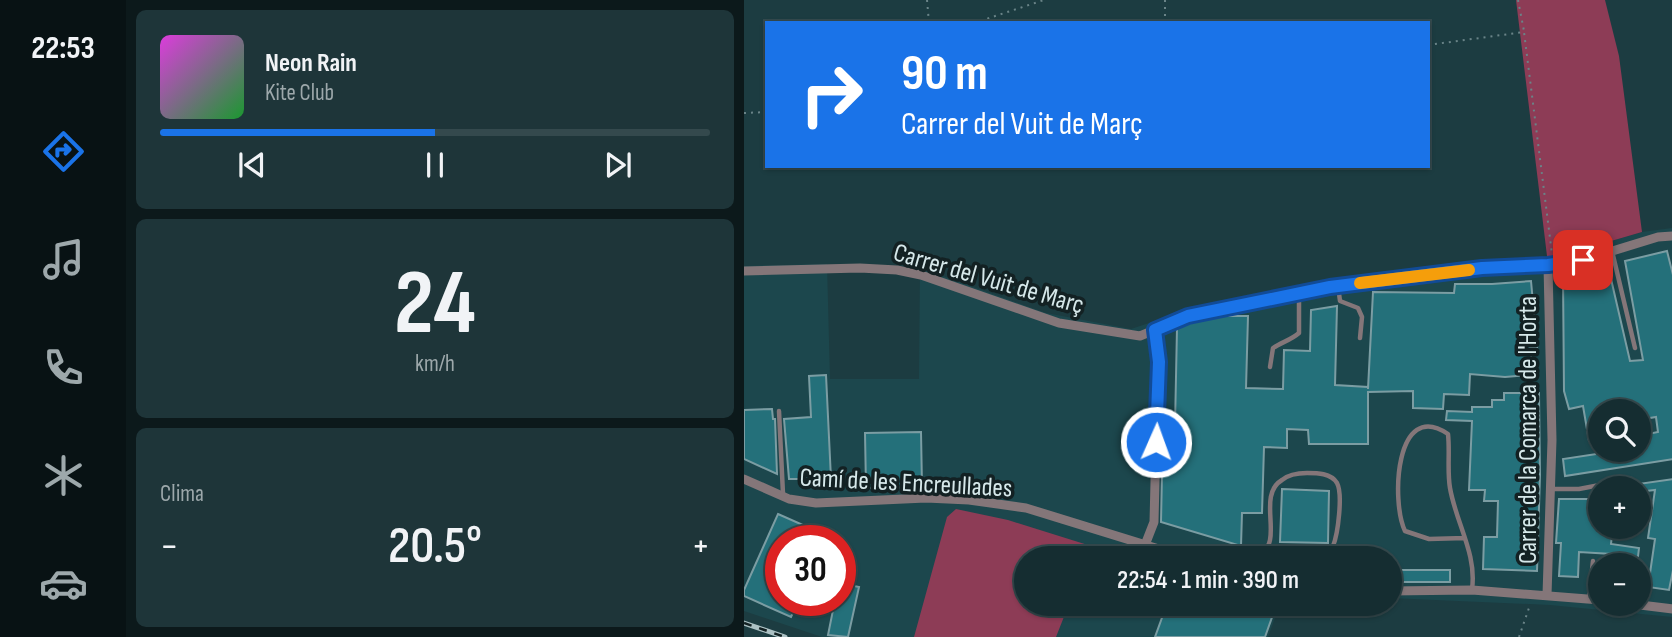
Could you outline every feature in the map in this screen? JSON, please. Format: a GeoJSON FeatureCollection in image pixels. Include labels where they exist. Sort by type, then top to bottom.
{"type":"FeatureCollection","features":[{"type":"Feature","properties":{"kind":"street","name":"Carrer del Vuit de Març"},"geometry":{"type":"LineString","coordinates":[[744,271],[860,268],[897,270],[921,275],[1059,323],[1140,336],[1188,316],[1299,293],[1482,268],[1551,265],[1583,260],[1658,237],[1672,236]]}},
{"type":"Feature","properties":{"kind":"street","name":"Carrer de la Comarca de l'Horta"},"geometry":{"type":"LineString","coordinates":[[1547,595],[1552,440],[1551,265]]}},
{"type":"Feature","properties":{"kind":"street"},"geometry":{"type":"LineString","coordinates":[[1145,545],[1154,522],[1159,362],[1155,330]]}},
{"type":"Feature","properties":{"kind":"street","name":"Camí de les Encreullades"},"geometry":{"type":"LineString","coordinates":[[744,479],[783,496],[816,503],[926,498],[969,500],[1026,508],[1148,546]]}},
{"type":"Feature","properties":{"kind":"street"},"geometry":{"type":"LineString","coordinates":[[1402,591],[1472,590],[1588,598]]}},
{"type":"Feature","properties":{"kind":"street"},"geometry":{"type":"LineString","coordinates":[[1651,606],[1672,609]]}},
{"type":"Feature","properties":{"kind":"lane"},"geometry":{"type":"LineString","coordinates":[[1612,251],[1635,348]]}},
{"type":"Feature","properties":{"kind":"lane"},"geometry":{"type":"LineString","coordinates":[[1338,286],[1340,301],[1358,309],[1362,317],[1360,338]]}},
{"type":"Feature","properties":{"kind":"lane"},"geometry":{"type":"LineString","coordinates":[[1270,367],[1273,348],[1299,333],[1299,293]]}},
{"type":"Feature","properties":{"kind":"lane"},"geometry":{"type":"LineString","coordinates":[[779,411],[783,496]]}},
{"type":"Feature","properties":{"kind":"lane"},"geometry":{"type":"LineString","coordinates":[[1465,537],[1429,539],[1405,531],[1399,519],[1397,498],[1404,447],[1412,432],[1424,426],[1437,427],[1448,434],[1450,486],[1465,537],[1474,575],[1472,590]]}},
{"type":"Feature","properties":{"kind":"lane"},"geometry":{"type":"LineString","coordinates":[[1268,546],[1271,492],[1283,478],[1301,473],[1318,473],[1331,477],[1337,483],[1340,498],[1337,537],[1334,546]]}},
{"type":"Feature","properties":{"kind":"lane"},"geometry":{"type":"LineString","coordinates":[[1550,489],[1588,487]]}},
{"type":"Feature","properties":{"kind":"path"},"geometry":{"type":"LineString","coordinates":[[927,0],[930,21]]}},
{"type":"Feature","properties":{"kind":"path"},"geometry":{"type":"LineString","coordinates":[[980,21],[1044,0]]}},
{"type":"Feature","properties":{"kind":"path"},"geometry":{"type":"LineString","coordinates":[[1165,0],[1165,21]]}},
{"type":"Feature","properties":{"kind":"path"},"geometry":{"type":"LineString","coordinates":[[1518,0],[1551,265]]}},
{"type":"Feature","properties":{"kind":"path"},"geometry":{"type":"LineString","coordinates":[[1430,44],[1524,32]]}},
{"type":"Feature","properties":{"kind":"path"},"geometry":{"type":"LineString","coordinates":[[744,113],[765,112]]}},
{"type":"Feature","properties":{"kind":"path"},"geometry":{"type":"LineString","coordinates":[[1519,637],[1533,594]]}},
{"type":"Feature","properties":{"kind":"shaded area"},"geometry":{"type":"Polygon","coordinates":[[[1516,0],[1605,0],[1619,56],[1642,232],[1560,256],[1547,256],[1516,0]]]}},
{"type":"Feature","properties":{"kind":"shaded area"},"geometry":{"type":"Polygon","coordinates":[[[1672,228],[1672,617],[1651,615],[1651,553],[1588,553],[1588,609],[1402,599],[1402,546],[1014,546],[1014,616],[1276,616],[1268,637],[822,637],[744,611],[744,266],[827,264],[830,379],[919,379],[920,268],[1046,313],[1131,329],[1185,311],[1337,281],[1560,256],[1642,232],[1672,228]]]}},
{"type":"Feature","properties":{"kind":"shaded area"},"geometry":{"type":"Polygon","coordinates":[[[956,509],[1008,520],[1091,546],[1014,546],[1014,616],[1064,616],[1056,637],[914,637],[947,517],[956,509]]]}},
{"type":"Feature","properties":{"kind":"building"},"geometry":{"type":"Polygon","coordinates":[[[1667,251],[1673,275],[1673,459],[1565,476],[1563,459],[1588,455],[1588,462],[1651,462],[1651,433],[1658,432],[1656,417],[1651,418],[1651,399],[1588,399],[1588,435],[1583,406],[1569,409],[1564,391],[1563,276],[1608,266],[1630,361],[1643,360],[1625,261],[1667,251]]]}},
{"type":"Feature","properties":{"kind":"building"},"geometry":{"type":"Polygon","coordinates":[[[1531,281],[1537,347],[1530,347],[1530,375],[1505,377],[1470,374],[1469,395],[1444,394],[1443,409],[1413,408],[1413,391],[1368,392],[1368,444],[1309,444],[1308,430],[1287,429],[1287,448],[1264,447],[1262,513],[1242,513],[1241,546],[1161,522],[1163,425],[1175,426],[1177,328],[1222,316],[1248,316],[1246,388],[1283,389],[1284,350],[1310,351],[1311,310],[1337,306],[1335,385],[1368,389],[1373,292],[1454,293],[1455,284],[1531,281]]]}},
{"type":"Feature","properties":{"kind":"building"},"geometry":{"type":"Polygon","coordinates":[[[826,375],[831,479],[789,479],[784,419],[811,417],[809,376],[826,375]]]}},
{"type":"Feature","properties":{"kind":"building"},"geometry":{"type":"Polygon","coordinates":[[[1504,393],[1539,393],[1537,571],[1483,569],[1484,537],[1497,537],[1498,501],[1484,501],[1485,490],[1469,490],[1472,421],[1446,420],[1447,411],[1472,412],[1472,407],[1492,407],[1492,400],[1504,400],[1504,393]]]}},
{"type":"Feature","properties":{"kind":"building"},"geometry":{"type":"Polygon","coordinates":[[[772,409],[775,419],[777,474],[744,459],[744,410],[772,409]]]}},
{"type":"Feature","properties":{"kind":"building"},"geometry":{"type":"Polygon","coordinates":[[[921,432],[922,487],[866,488],[865,433],[921,432]]]}},
{"type":"Feature","properties":{"kind":"building"},"geometry":{"type":"Polygon","coordinates":[[[1673,479],[1673,570],[1669,590],[1651,587],[1655,539],[1651,538],[1651,517],[1655,490],[1651,490],[1651,482],[1673,479]]]}},
{"type":"Feature","properties":{"kind":"building"},"geometry":{"type":"Polygon","coordinates":[[[1282,489],[1329,491],[1328,543],[1280,542],[1282,489]]]}},
{"type":"Feature","properties":{"kind":"building"},"geometry":{"type":"Polygon","coordinates":[[[1559,499],[1588,499],[1588,539],[1612,539],[1611,544],[1639,548],[1638,553],[1579,552],[1578,577],[1559,576],[1561,543],[1556,543],[1559,499]]]}},
{"type":"Feature","properties":{"kind":"building"},"geometry":{"type":"Polygon","coordinates":[[[778,514],[803,525],[773,525],[778,514]]]}},
{"type":"Feature","properties":{"kind":"building"},"geometry":{"type":"Polygon","coordinates":[[[765,543],[765,605],[744,596],[744,590],[765,543]]]}},
{"type":"Feature","properties":{"kind":"building"},"geometry":{"type":"Polygon","coordinates":[[[1402,570],[1450,570],[1450,582],[1402,582],[1402,570]]]}},
{"type":"Feature","properties":{"kind":"building"},"geometry":{"type":"Polygon","coordinates":[[[832,616],[853,616],[848,637],[828,635],[832,616]]]}},
{"type":"Feature","properties":{"kind":"building"},"geometry":{"type":"Polygon","coordinates":[[[1163,616],[1272,616],[1265,637],[1155,637],[1163,616]]]}},
{"type":"Feature","properties":{"kind":"railway"},"geometry":{"type":"LineString","coordinates":[[744,623],[785,637]]}},
{"type":"Feature","properties":{"kind":"slow traffic"},"geometry":{"type":"LineString","coordinates":[[1360,283],[1469,270]]}},
{"type":"Feature","properties":{"kind":"route"},"geometry":{"type":"LineString","coordinates":[[1156,442],[1159,362],[1155,330],[1169,322],[1330,287],[1482,268],[1548,265],[1583,260]]}}]}
